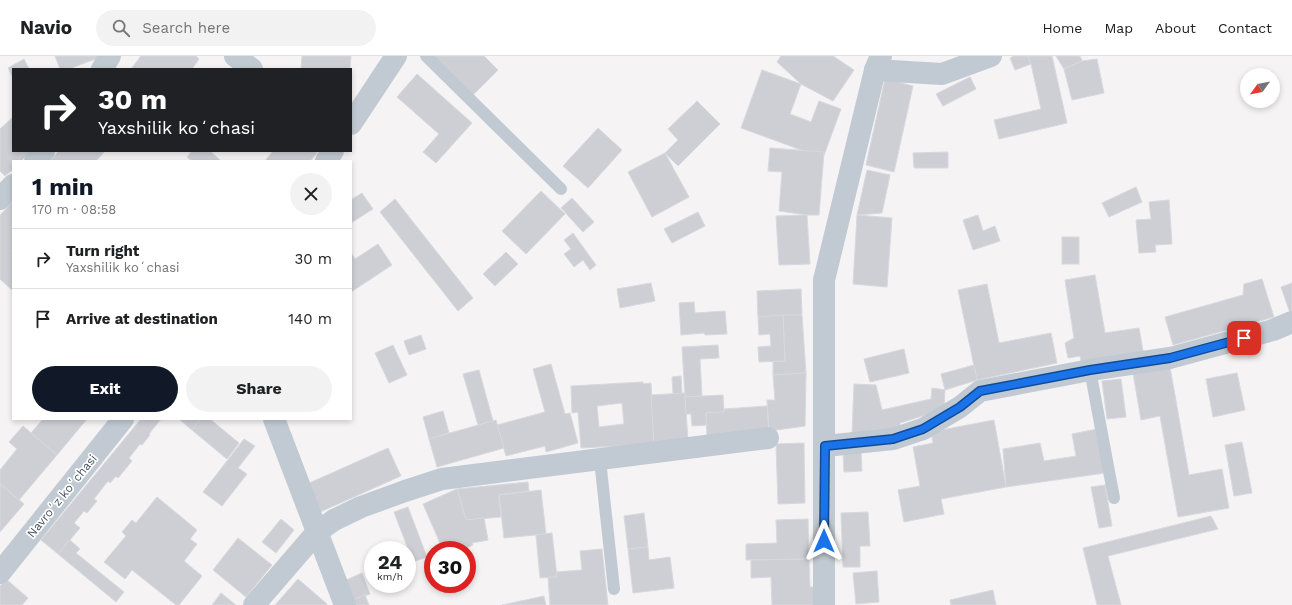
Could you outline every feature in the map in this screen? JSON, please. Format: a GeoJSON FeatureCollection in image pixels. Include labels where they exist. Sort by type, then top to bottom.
{"type":"FeatureCollection","features":[{"type":"Feature","properties":{"kind":"street"},"geometry":{"type":"LineString","coordinates":[[103,68],[110,56]]}},
{"type":"Feature","properties":{"kind":"street"},"geometry":{"type":"LineString","coordinates":[[235,56],[251,68]]}},
{"type":"Feature","properties":{"kind":"street"},"geometry":{"type":"LineString","coordinates":[[352,122],[396,56]]}},
{"type":"Feature","properties":{"kind":"street"},"geometry":{"type":"LineString","coordinates":[[824,605],[824,280],[878,63],[942,74],[991,56]]}},
{"type":"Feature","properties":{"kind":"street"},"geometry":{"type":"LineString","coordinates":[[36,160],[43,152]]}},
{"type":"Feature","properties":{"kind":"street"},"geometry":{"type":"LineString","coordinates":[[0,199],[12,186]]}},
{"type":"Feature","properties":{"kind":"street"},"geometry":{"type":"LineString","coordinates":[[825,446],[893,439],[923,429],[960,407],[980,391],[1090,370],[1170,358],[1273,330],[1292,322]]}},
{"type":"Feature","properties":{"kind":"street","name":"Navroʻz koʻchasi"},"geometry":{"type":"LineString","coordinates":[[0,573],[122,420]]}},
{"type":"Feature","properties":{"kind":"street"},"geometry":{"type":"LineString","coordinates":[[274,420],[345,605]]}},
{"type":"Feature","properties":{"kind":"street"},"geometry":{"type":"LineString","coordinates":[[254,605],[317,532],[334,520],[361,507],[405,491],[442,479],[768,438]]}},
{"type":"Feature","properties":{"kind":"lane"},"geometry":{"type":"LineString","coordinates":[[426,56],[561,189]]}},
{"type":"Feature","properties":{"kind":"lane"},"geometry":{"type":"LineString","coordinates":[[1090,370],[1114,498]]}},
{"type":"Feature","properties":{"kind":"lane"},"geometry":{"type":"LineString","coordinates":[[600,460],[614,589]]}},
{"type":"Feature","properties":{"kind":"building"},"geometry":{"type":"Polygon","coordinates":[[[55,56],[103,56],[72,68],[60,68],[55,56]]]}},
{"type":"Feature","properties":{"kind":"building"},"geometry":{"type":"Polygon","coordinates":[[[141,56],[196,56],[199,59],[193,68],[132,68],[141,56]]]}},
{"type":"Feature","properties":{"kind":"building"},"geometry":{"type":"Polygon","coordinates":[[[302,56],[351,56],[350,68],[301,68],[302,56]]]}},
{"type":"Feature","properties":{"kind":"building"},"geometry":{"type":"Polygon","coordinates":[[[431,56],[484,56],[498,70],[472,96],[431,56]]]}},
{"type":"Feature","properties":{"kind":"building"},"geometry":{"type":"Polygon","coordinates":[[[781,56],[833,56],[854,70],[833,101],[801,84],[777,62],[781,56]]]}},
{"type":"Feature","properties":{"kind":"building"},"geometry":{"type":"Polygon","coordinates":[[[1014,56],[1028,56],[1031,64],[1015,70],[1010,58],[1014,56]]]}},
{"type":"Feature","properties":{"kind":"building"},"geometry":{"type":"Polygon","coordinates":[[[1028,56],[1052,56],[1067,123],[999,139],[994,120],[1041,109],[1028,56]]]}},
{"type":"Feature","properties":{"kind":"building"},"geometry":{"type":"Polygon","coordinates":[[[1056,56],[1080,56],[1082,61],[1064,69],[1056,56]]]}},
{"type":"Feature","properties":{"kind":"building"},"geometry":{"type":"Polygon","coordinates":[[[24,59],[28,68],[12,68],[12,76],[8,68],[24,59]]]}},
{"type":"Feature","properties":{"kind":"building"},"geometry":{"type":"Polygon","coordinates":[[[1097,59],[1104,93],[1072,100],[1064,69],[1082,61],[1097,59]]]}},
{"type":"Feature","properties":{"kind":"building"},"geometry":{"type":"Polygon","coordinates":[[[762,70],[801,84],[790,114],[811,122],[819,101],[841,109],[823,158],[741,128],[762,70]]]}},
{"type":"Feature","properties":{"kind":"building"},"geometry":{"type":"Polygon","coordinates":[[[417,74],[472,123],[436,163],[423,152],[439,134],[397,97],[417,74]]]}},
{"type":"Feature","properties":{"kind":"building"},"geometry":{"type":"Polygon","coordinates":[[[970,77],[976,89],[943,106],[936,94],[970,77]]]}},
{"type":"Feature","properties":{"kind":"building"},"geometry":{"type":"Polygon","coordinates":[[[885,79],[913,86],[894,172],[866,165],[885,79]]]}},
{"type":"Feature","properties":{"kind":"building"},"geometry":{"type":"Polygon","coordinates":[[[697,101],[720,124],[678,166],[665,153],[678,140],[668,129],[697,101]]]}},
{"type":"Feature","properties":{"kind":"building"},"geometry":{"type":"Polygon","coordinates":[[[12,118],[12,152],[30,152],[22,160],[12,160],[12,170],[5,176],[0,171],[0,129],[12,118]]]}},
{"type":"Feature","properties":{"kind":"building"},"geometry":{"type":"Polygon","coordinates":[[[598,128],[622,150],[588,188],[563,166],[598,128]]]}},
{"type":"Feature","properties":{"kind":"building"},"geometry":{"type":"Polygon","coordinates":[[[770,148],[824,152],[819,215],[779,211],[782,172],[768,171],[770,148]]]}},
{"type":"Feature","properties":{"kind":"building"},"geometry":{"type":"Polygon","coordinates":[[[58,152],[104,152],[97,160],[51,160],[58,152]]]}},
{"type":"Feature","properties":{"kind":"building"},"geometry":{"type":"Polygon","coordinates":[[[191,152],[211,152],[220,160],[191,160],[187,157],[191,152]]]}},
{"type":"Feature","properties":{"kind":"building"},"geometry":{"type":"Polygon","coordinates":[[[272,152],[317,153],[311,160],[266,160],[272,152]]]}},
{"type":"Feature","properties":{"kind":"building"},"geometry":{"type":"Polygon","coordinates":[[[948,152],[948,168],[914,168],[913,153],[948,152]]]}},
{"type":"Feature","properties":{"kind":"building"},"geometry":{"type":"Polygon","coordinates":[[[665,153],[689,197],[652,217],[628,172],[665,153]]]}},
{"type":"Feature","properties":{"kind":"building"},"geometry":{"type":"Polygon","coordinates":[[[867,170],[890,175],[882,213],[857,215],[867,170]]]}},
{"type":"Feature","properties":{"kind":"building"},"geometry":{"type":"Polygon","coordinates":[[[1136,187],[1142,202],[1109,217],[1102,203],[1136,187]]]}},
{"type":"Feature","properties":{"kind":"building"},"geometry":{"type":"Polygon","coordinates":[[[541,191],[565,214],[526,254],[502,231],[541,191]]]}},
{"type":"Feature","properties":{"kind":"building"},"geometry":{"type":"Polygon","coordinates":[[[362,193],[373,209],[352,222],[352,199],[362,193]]]}},
{"type":"Feature","properties":{"kind":"building"},"geometry":{"type":"Polygon","coordinates":[[[572,198],[594,222],[583,232],[561,208],[572,198]]]}},
{"type":"Feature","properties":{"kind":"building"},"geometry":{"type":"Polygon","coordinates":[[[395,199],[473,298],[458,311],[380,212],[395,199]]]}},
{"type":"Feature","properties":{"kind":"building"},"geometry":{"type":"Polygon","coordinates":[[[1169,200],[1172,244],[1155,245],[1156,252],[1139,253],[1136,220],[1151,219],[1149,202],[1169,200]]]}},
{"type":"Feature","properties":{"kind":"building"},"geometry":{"type":"Polygon","coordinates":[[[12,203],[12,290],[0,279],[0,215],[12,203]]]}},
{"type":"Feature","properties":{"kind":"building"},"geometry":{"type":"Polygon","coordinates":[[[698,212],[705,226],[672,243],[664,229],[698,212]]]}},
{"type":"Feature","properties":{"kind":"building"},"geometry":{"type":"Polygon","coordinates":[[[807,215],[810,264],[779,265],[776,216],[807,215]]]}},
{"type":"Feature","properties":{"kind":"building"},"geometry":{"type":"Polygon","coordinates":[[[857,215],[892,218],[887,287],[853,284],[857,215]]]}},
{"type":"Feature","properties":{"kind":"building"},"geometry":{"type":"Polygon","coordinates":[[[978,215],[983,231],[995,226],[1000,241],[973,250],[963,220],[978,215]]]}},
{"type":"Feature","properties":{"kind":"building"},"geometry":{"type":"Polygon","coordinates":[[[573,233],[596,265],[590,270],[583,260],[574,267],[564,254],[571,249],[564,240],[573,233]]]}},
{"type":"Feature","properties":{"kind":"building"},"geometry":{"type":"Polygon","coordinates":[[[1062,237],[1079,237],[1079,264],[1062,264],[1062,237]]]}},
{"type":"Feature","properties":{"kind":"building"},"geometry":{"type":"Polygon","coordinates":[[[378,244],[392,265],[352,291],[352,254],[355,259],[378,244]]]}},
{"type":"Feature","properties":{"kind":"building"},"geometry":{"type":"Polygon","coordinates":[[[506,252],[518,264],[495,286],[483,274],[506,252]]]}},
{"type":"Feature","properties":{"kind":"building"},"geometry":{"type":"Polygon","coordinates":[[[1095,275],[1105,333],[1139,328],[1144,356],[1082,366],[1080,356],[1068,358],[1065,343],[1074,338],[1065,280],[1095,275]]]}},
{"type":"Feature","properties":{"kind":"building"},"geometry":{"type":"Polygon","coordinates":[[[1262,279],[1274,317],[1173,345],[1165,317],[1243,295],[1244,284],[1262,279]]]}},
{"type":"Feature","properties":{"kind":"building"},"geometry":{"type":"Polygon","coordinates":[[[651,283],[655,301],[620,308],[617,289],[651,283]]]}},
{"type":"Feature","properties":{"kind":"building"},"geometry":{"type":"Polygon","coordinates":[[[1292,283],[1292,312],[1290,313],[1281,287],[1292,283]]]}},
{"type":"Feature","properties":{"kind":"building"},"geometry":{"type":"Polygon","coordinates":[[[987,284],[999,343],[1051,333],[1057,363],[977,380],[958,290],[987,284]]]}},
{"type":"Feature","properties":{"kind":"building"},"geometry":{"type":"Polygon","coordinates":[[[801,289],[802,315],[758,317],[757,291],[801,289]]]}},
{"type":"Feature","properties":{"kind":"building"},"geometry":{"type":"Polygon","coordinates":[[[694,302],[695,313],[725,311],[727,334],[705,335],[704,333],[681,335],[679,303],[694,302]]]}},
{"type":"Feature","properties":{"kind":"building"},"geometry":{"type":"Polygon","coordinates":[[[783,315],[802,315],[806,373],[773,375],[773,361],[785,361],[783,315]]]}},
{"type":"Feature","properties":{"kind":"building"},"geometry":{"type":"Polygon","coordinates":[[[783,315],[785,361],[759,362],[758,347],[771,346],[770,334],[759,335],[758,317],[783,315]]]}},
{"type":"Feature","properties":{"kind":"building"},"geometry":{"type":"Polygon","coordinates":[[[421,335],[426,349],[409,355],[404,341],[421,335]]]}},
{"type":"Feature","properties":{"kind":"building"},"geometry":{"type":"Polygon","coordinates":[[[393,345],[407,375],[389,383],[375,353],[393,345]]]}},
{"type":"Feature","properties":{"kind":"building"},"geometry":{"type":"Polygon","coordinates":[[[718,345],[719,358],[700,359],[702,396],[685,397],[682,347],[718,345]]]}},
{"type":"Feature","properties":{"kind":"building"},"geometry":{"type":"Polygon","coordinates":[[[904,349],[909,373],[870,382],[864,359],[904,349]]]}},
{"type":"Feature","properties":{"kind":"building"},"geometry":{"type":"Polygon","coordinates":[[[551,364],[565,414],[570,413],[578,443],[546,452],[545,446],[506,456],[497,425],[545,412],[533,369],[551,364]]]}},
{"type":"Feature","properties":{"kind":"building"},"geometry":{"type":"Polygon","coordinates":[[[974,365],[977,380],[945,390],[941,374],[974,365]]]}},
{"type":"Feature","properties":{"kind":"building"},"geometry":{"type":"Polygon","coordinates":[[[1170,367],[1189,475],[1222,469],[1229,508],[1178,517],[1160,416],[1141,420],[1133,373],[1170,367]]]}},
{"type":"Feature","properties":{"kind":"building"},"geometry":{"type":"Polygon","coordinates":[[[479,370],[493,421],[478,425],[463,374],[479,370]]]}},
{"type":"Feature","properties":{"kind":"building"},"geometry":{"type":"Polygon","coordinates":[[[806,373],[805,426],[769,431],[767,400],[775,400],[773,375],[806,373]]]}},
{"type":"Feature","properties":{"kind":"building"},"geometry":{"type":"Polygon","coordinates":[[[1237,373],[1245,410],[1213,417],[1206,379],[1237,373]]]}},
{"type":"Feature","properties":{"kind":"building"},"geometry":{"type":"Polygon","coordinates":[[[681,376],[682,394],[673,394],[672,377],[681,376]]]}},
{"type":"Feature","properties":{"kind":"building"},"geometry":{"type":"Polygon","coordinates":[[[1121,379],[1126,417],[1107,419],[1102,381],[1121,379]]]}},
{"type":"Feature","properties":{"kind":"building"},"geometry":{"type":"Polygon","coordinates":[[[643,382],[643,384],[651,383],[654,444],[581,448],[578,412],[572,413],[571,386],[643,382]],[[622,403],[597,406],[599,427],[624,424],[622,403]]]}},
{"type":"Feature","properties":{"kind":"building"},"geometry":{"type":"Polygon","coordinates":[[[854,384],[876,385],[882,410],[931,399],[932,388],[945,390],[944,409],[900,423],[900,431],[852,435],[854,384]]]}},
{"type":"Feature","properties":{"kind":"building"},"geometry":{"type":"Polygon","coordinates":[[[685,393],[688,442],[654,444],[651,395],[685,393]]]}},
{"type":"Feature","properties":{"kind":"building"},"geometry":{"type":"Polygon","coordinates":[[[723,395],[724,412],[706,413],[707,425],[692,426],[691,414],[686,414],[685,397],[723,395]]]}},
{"type":"Feature","properties":{"kind":"building"},"geometry":{"type":"Polygon","coordinates":[[[767,406],[769,431],[707,437],[706,413],[724,412],[724,409],[767,406]]]}},
{"type":"Feature","properties":{"kind":"building"},"geometry":{"type":"Polygon","coordinates":[[[443,411],[449,433],[429,439],[423,417],[443,411]]]}},
{"type":"Feature","properties":{"kind":"building"},"geometry":{"type":"Polygon","coordinates":[[[42,420],[86,420],[57,455],[31,433],[42,420]]]}},
{"type":"Feature","properties":{"kind":"building"},"geometry":{"type":"Polygon","coordinates":[[[140,420],[160,420],[142,445],[140,444],[129,458],[132,461],[118,478],[116,476],[110,483],[108,481],[94,499],[97,501],[87,513],[84,511],[74,523],[80,528],[58,554],[41,540],[140,420]]]}},
{"type":"Feature","properties":{"kind":"building"},"geometry":{"type":"Polygon","coordinates":[[[180,420],[200,420],[192,430],[180,420]]]}},
{"type":"Feature","properties":{"kind":"building"},"geometry":{"type":"Polygon","coordinates":[[[200,420],[211,420],[239,443],[227,459],[192,430],[200,420]]]}},
{"type":"Feature","properties":{"kind":"building"},"geometry":{"type":"Polygon","coordinates":[[[496,420],[504,448],[437,467],[429,439],[496,420]]]}},
{"type":"Feature","properties":{"kind":"building"},"geometry":{"type":"Polygon","coordinates":[[[994,420],[1006,487],[941,499],[944,514],[904,522],[898,490],[920,486],[913,447],[933,443],[931,432],[994,420]]]}},
{"type":"Feature","properties":{"kind":"building"},"geometry":{"type":"Polygon","coordinates":[[[23,426],[57,455],[19,500],[0,484],[0,470],[17,449],[9,442],[23,426]]]}},
{"type":"Feature","properties":{"kind":"building"},"geometry":{"type":"Polygon","coordinates":[[[1097,429],[1105,473],[1006,487],[1003,449],[1040,443],[1044,461],[1076,456],[1072,434],[1097,429]]]}},
{"type":"Feature","properties":{"kind":"building"},"geometry":{"type":"Polygon","coordinates":[[[244,439],[255,446],[238,468],[247,474],[222,506],[203,492],[244,439]]]}},
{"type":"Feature","properties":{"kind":"building"},"geometry":{"type":"Polygon","coordinates":[[[1242,442],[1252,493],[1234,496],[1225,445],[1242,442]]]}},
{"type":"Feature","properties":{"kind":"building"},"geometry":{"type":"Polygon","coordinates":[[[804,443],[805,503],[778,504],[776,444],[804,443]]]}},
{"type":"Feature","properties":{"kind":"building"},"geometry":{"type":"Polygon","coordinates":[[[388,448],[401,476],[320,512],[307,484],[388,448]]]}},
{"type":"Feature","properties":{"kind":"building"},"geometry":{"type":"Polygon","coordinates":[[[843,451],[861,451],[862,471],[844,472],[843,451]]]}},
{"type":"Feature","properties":{"kind":"building"},"geometry":{"type":"Polygon","coordinates":[[[528,482],[529,491],[499,495],[501,517],[466,520],[457,489],[528,482]]]}},
{"type":"Feature","properties":{"kind":"building"},"geometry":{"type":"Polygon","coordinates":[[[0,484],[24,504],[0,532],[0,484]]]}},
{"type":"Feature","properties":{"kind":"building"},"geometry":{"type":"Polygon","coordinates":[[[1105,485],[1112,526],[1099,528],[1091,487],[1105,485]]]}},
{"type":"Feature","properties":{"kind":"building"},"geometry":{"type":"Polygon","coordinates":[[[457,489],[466,520],[484,518],[488,540],[476,542],[476,541],[439,541],[423,504],[457,489]]]}},
{"type":"Feature","properties":{"kind":"building"},"geometry":{"type":"Polygon","coordinates":[[[541,490],[546,534],[504,538],[499,495],[541,490]]]}},
{"type":"Feature","properties":{"kind":"building"},"geometry":{"type":"Polygon","coordinates":[[[157,497],[197,530],[190,539],[197,544],[184,561],[202,576],[179,605],[176,605],[132,570],[125,579],[104,562],[126,536],[122,532],[132,520],[136,523],[157,497]]]}},
{"type":"Feature","properties":{"kind":"building"},"geometry":{"type":"Polygon","coordinates":[[[408,507],[424,549],[424,558],[416,561],[416,541],[405,541],[394,512],[408,507]]]}},
{"type":"Feature","properties":{"kind":"building"},"geometry":{"type":"Polygon","coordinates":[[[868,512],[870,546],[860,546],[860,567],[843,567],[841,513],[868,512]]]}},
{"type":"Feature","properties":{"kind":"building"},"geometry":{"type":"Polygon","coordinates":[[[644,513],[648,547],[628,549],[624,516],[644,513]]]}},
{"type":"Feature","properties":{"kind":"building"},"geometry":{"type":"Polygon","coordinates":[[[1211,516],[1218,529],[1108,556],[1121,605],[1097,605],[1083,548],[1211,516]]]}},
{"type":"Feature","properties":{"kind":"building"},"geometry":{"type":"Polygon","coordinates":[[[281,519],[294,530],[276,553],[262,542],[281,519]]]}},
{"type":"Feature","properties":{"kind":"building"},"geometry":{"type":"Polygon","coordinates":[[[808,519],[809,559],[746,560],[746,544],[777,543],[776,520],[808,519]]]}},
{"type":"Feature","properties":{"kind":"building"},"geometry":{"type":"Polygon","coordinates":[[[552,533],[557,577],[540,578],[536,535],[552,533]]]}},
{"type":"Feature","properties":{"kind":"building"},"geometry":{"type":"Polygon","coordinates":[[[238,538],[272,565],[246,597],[213,570],[238,538]]]}},
{"type":"Feature","properties":{"kind":"building"},"geometry":{"type":"Polygon","coordinates":[[[70,540],[80,549],[76,553],[124,592],[116,602],[58,554],[70,540]]]}},
{"type":"Feature","properties":{"kind":"building"},"geometry":{"type":"Polygon","coordinates":[[[648,547],[649,560],[670,557],[674,588],[633,593],[628,549],[648,547]]]}},
{"type":"Feature","properties":{"kind":"building"},"geometry":{"type":"Polygon","coordinates":[[[602,549],[608,605],[550,605],[548,577],[557,577],[556,572],[582,570],[580,551],[602,549]]]}},
{"type":"Feature","properties":{"kind":"building"},"geometry":{"type":"Polygon","coordinates":[[[809,559],[810,587],[817,587],[818,605],[772,605],[771,577],[751,578],[751,560],[809,559]]]}},
{"type":"Feature","properties":{"kind":"building"},"geometry":{"type":"Polygon","coordinates":[[[877,571],[879,602],[856,604],[853,573],[877,571]]]}},
{"type":"Feature","properties":{"kind":"building"},"geometry":{"type":"Polygon","coordinates":[[[362,573],[364,578],[364,593],[370,594],[351,601],[344,581],[362,573]]]}},
{"type":"Feature","properties":{"kind":"building"},"geometry":{"type":"Polygon","coordinates":[[[6,579],[28,598],[22,605],[0,605],[0,586],[6,579]]]}},
{"type":"Feature","properties":{"kind":"building"},"geometry":{"type":"Polygon","coordinates":[[[298,579],[327,604],[275,605],[298,579]]]}},
{"type":"Feature","properties":{"kind":"building"},"geometry":{"type":"Polygon","coordinates":[[[993,590],[996,605],[951,605],[950,600],[993,590]]]}},
{"type":"Feature","properties":{"kind":"building"},"geometry":{"type":"Polygon","coordinates":[[[221,593],[236,605],[212,605],[221,593]]]}},
{"type":"Feature","properties":{"kind":"building"},"geometry":{"type":"Polygon","coordinates":[[[365,595],[369,605],[353,605],[351,601],[365,595]]]}},
{"type":"Feature","properties":{"kind":"building"},"geometry":{"type":"Polygon","coordinates":[[[544,596],[546,605],[502,605],[544,596]]]}},
{"type":"Feature","properties":{"kind":"route"},"geometry":{"type":"LineString","coordinates":[[824,541],[825,446],[893,439],[923,429],[960,407],[980,391],[1090,370],[1170,358],[1244,338]]}}]}
